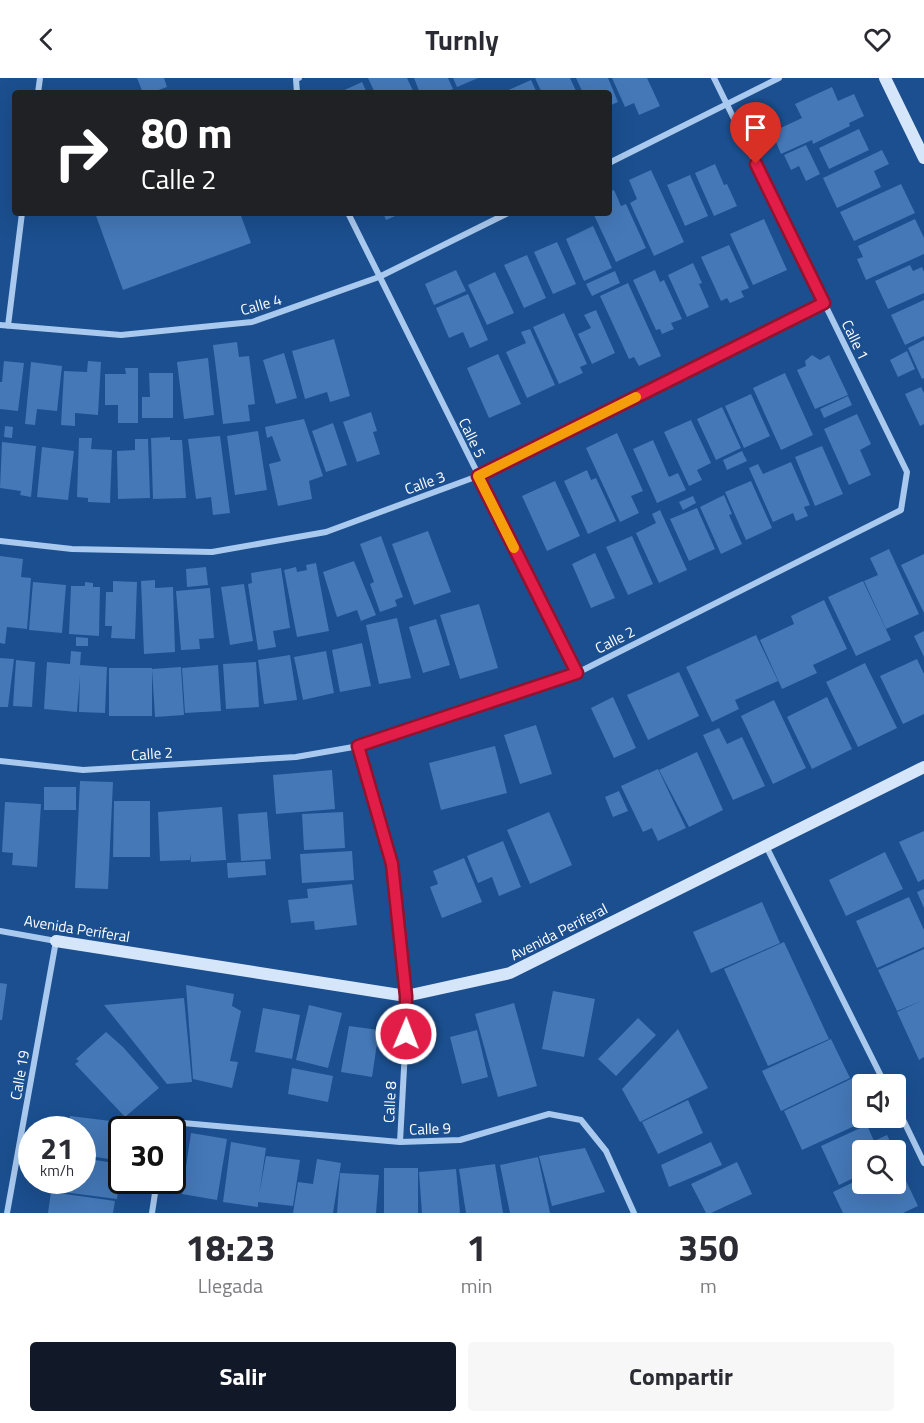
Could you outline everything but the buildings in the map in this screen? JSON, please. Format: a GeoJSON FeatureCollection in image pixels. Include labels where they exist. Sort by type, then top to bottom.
{"type":"FeatureCollection","features":[{"type":"Feature","properties":{"kind":"street","name":"Calle 1"},"geometry":{"type":"LineString","coordinates":[[714,78],[907,472],[901,510],[861,530]]}},
{"type":"Feature","properties":{"kind":"street"},"geometry":{"type":"LineString","coordinates":[[612,162],[779,78]]}},
{"type":"Feature","properties":{"kind":"street"},"geometry":{"type":"LineString","coordinates":[[885,78],[924,158]]}},
{"type":"Feature","properties":{"kind":"street"},"geometry":{"type":"LineString","coordinates":[[8,326],[22,216]]}},
{"type":"Feature","properties":{"kind":"street","name":"Calle 5"},"geometry":{"type":"LineString","coordinates":[[349,216],[577,673]]}},
{"type":"Feature","properties":{"kind":"street","name":"Calle 4"},"geometry":{"type":"LineString","coordinates":[[0,325],[121,335],[252,322],[379,277],[502,216]]}},
{"type":"Feature","properties":{"kind":"street","name":"Calle 3"},"geometry":{"type":"LineString","coordinates":[[0,541],[72,549],[212,552],[326,532],[478,476],[824,303]]}},
{"type":"Feature","properties":{"kind":"street","name":"Calle 2"},"geometry":{"type":"LineString","coordinates":[[0,761],[82,770],[296,757],[358,746],[577,673],[861,530]]}},
{"type":"Feature","properties":{"kind":"street","name":"Calle 8"},"geometry":{"type":"LineString","coordinates":[[358,746],[392,864],[407,1012],[400,1142]]}},
{"type":"Feature","properties":{"kind":"street","name":"Avenida Periferal"},"geometry":{"type":"LineString","coordinates":[[0,931],[406,996],[510,974],[924,767]]}},
{"type":"Feature","properties":{"kind":"street"},"geometry":{"type":"LineString","coordinates":[[766,846],[880,1074]]}},
{"type":"Feature","properties":{"kind":"street","name":"Calle 19"},"geometry":{"type":"LineString","coordinates":[[7,1213],[56,941]]}},
{"type":"Feature","properties":{"kind":"street","name":"Calle 9"},"geometry":{"type":"LineString","coordinates":[[186,1123],[400,1142],[460,1140],[549,1114],[581,1120],[606,1151],[634,1213]]}},
{"type":"Feature","properties":{"kind":"street"},"geometry":{"type":"LineString","coordinates":[[906,1125],[924,1162]]}},
{"type":"Feature","properties":{"kind":"street"},"geometry":{"type":"LineString","coordinates":[[152,1213],[155,1194]]}},
{"type":"Feature","properties":{"kind":"slow traffic"},"geometry":{"type":"LineString","coordinates":[[514,548],[478,476],[636,397]]}},
{"type":"Feature","properties":{"kind":"route"},"geometry":{"type":"LineString","coordinates":[[406,1034],[406,996],[392,864],[358,746],[577,673],[478,476],[824,303],[756,164]]}}]}
